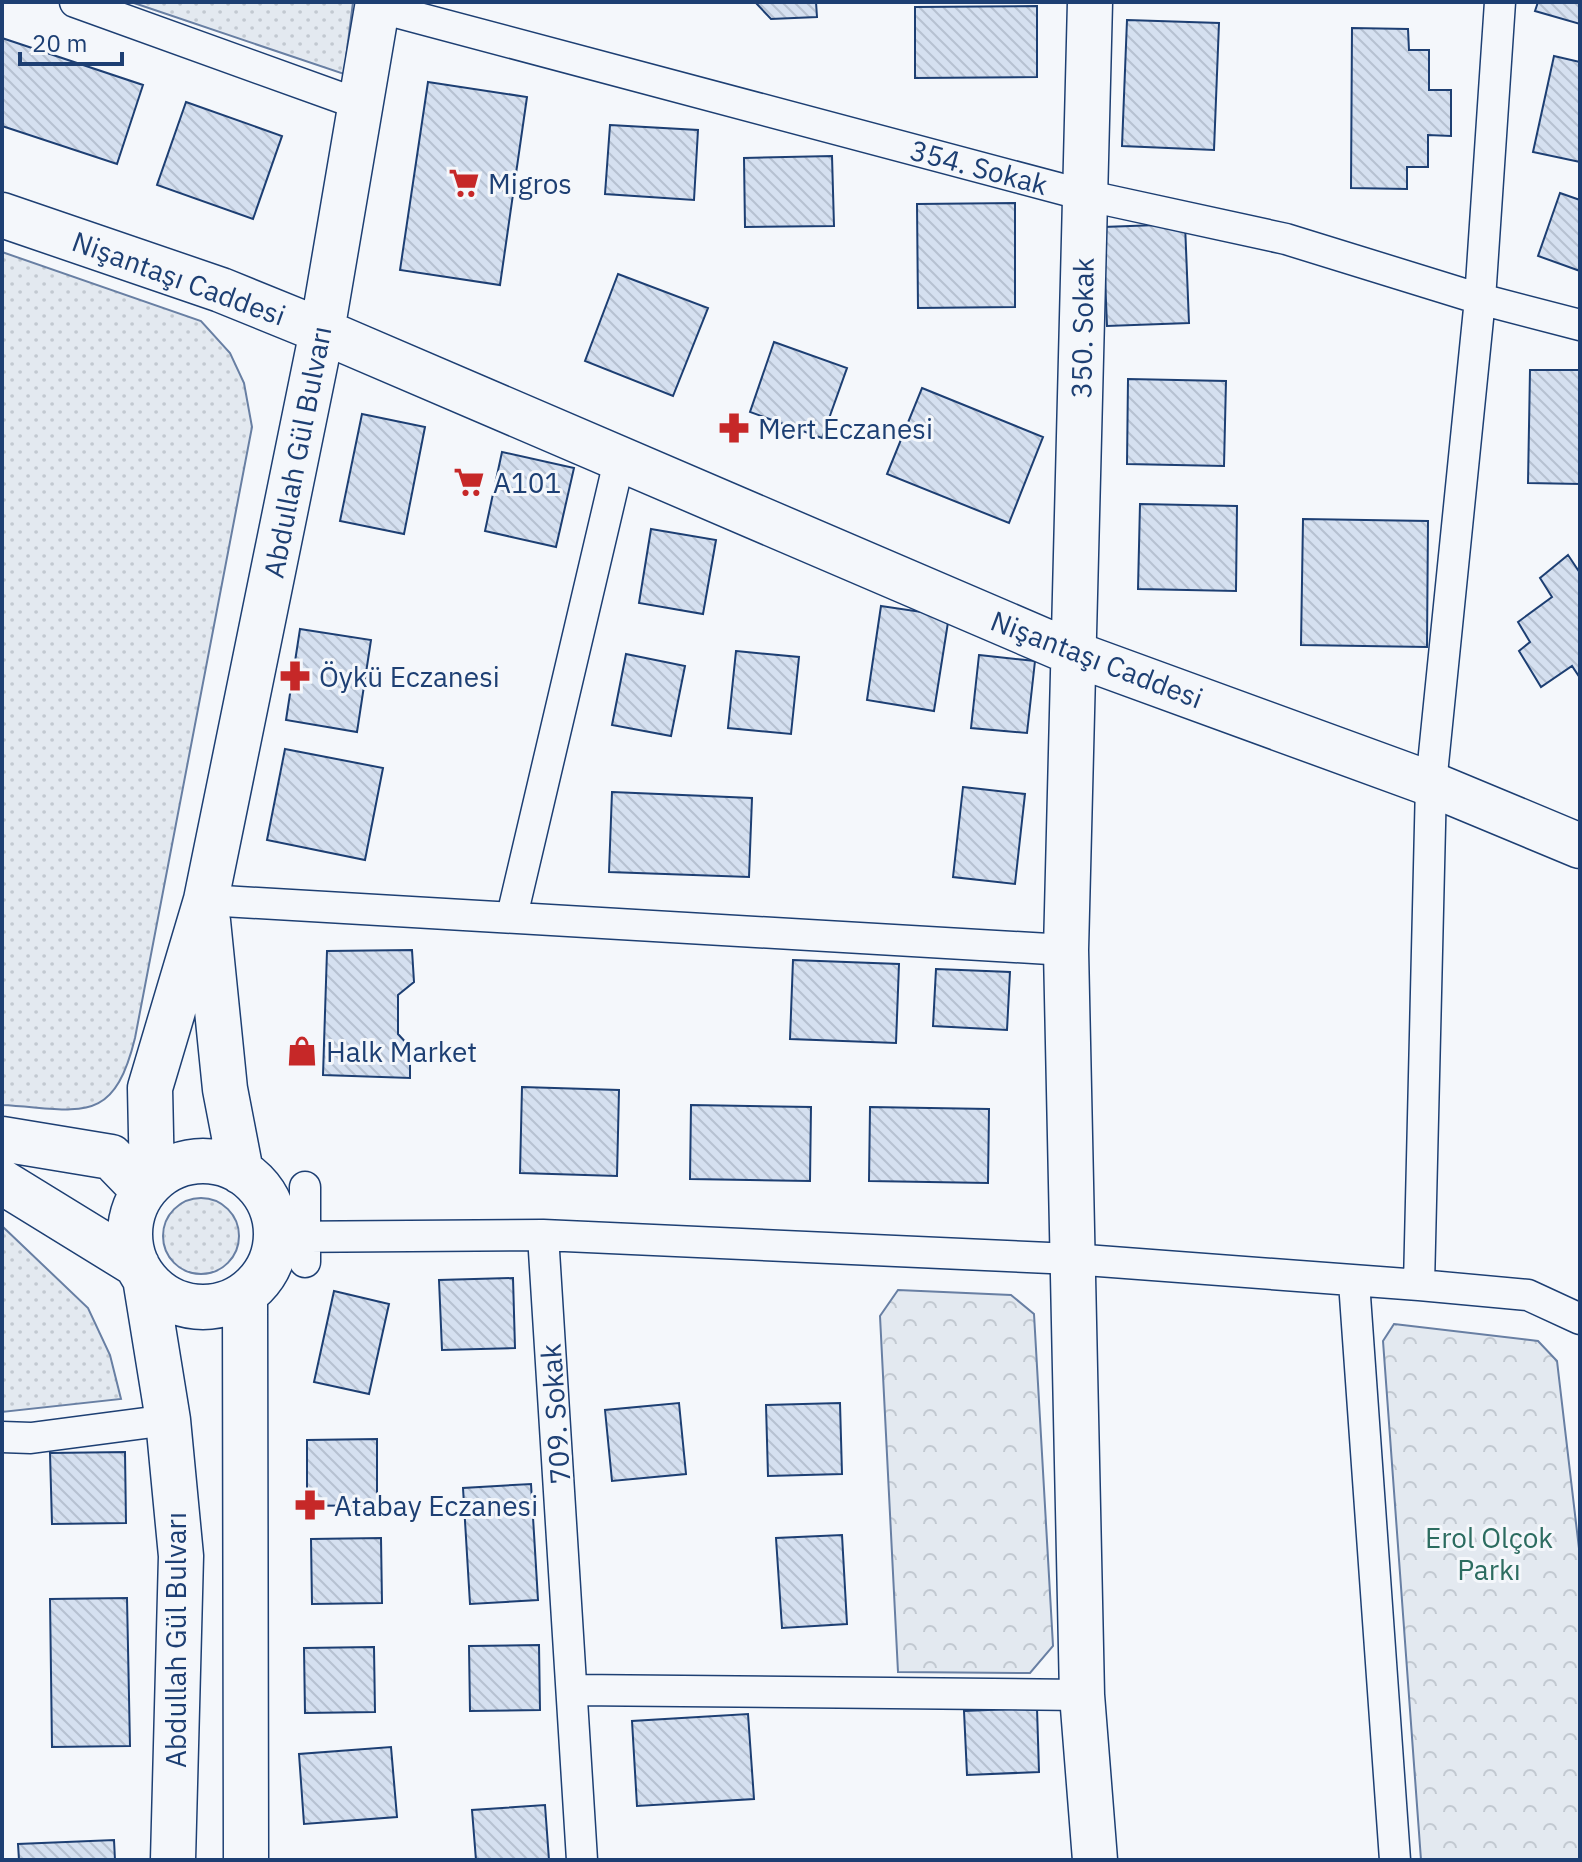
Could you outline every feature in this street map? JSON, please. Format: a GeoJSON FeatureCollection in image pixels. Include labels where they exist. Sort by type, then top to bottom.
{"type":"FeatureCollection","features":[{"type":"Feature","properties":{"kind":"street"},"geometry":{"type":"LineString","coordinates":[[75,2],[361,105]]}},
{"type":"Feature","properties":{"kind":"street","name":"350. Sokak"},"geometry":{"type":"LineString","coordinates":[[1090,2],[1066,950],[1082,1695],[1095,1860]]}},
{"type":"Feature","properties":{"kind":"street"},"geometry":{"type":"LineString","coordinates":[[1419,1285],[1431,784],[1480,299],[1500,2]]}},
{"type":"Feature","properties":{"kind":"street","name":"Abdullah Gül Bulvarı"},"geometry":{"type":"LineString","coordinates":[[148,1186],[150,1088],[206,900],[322,331],[377,5]]}},
{"type":"Feature","properties":{"kind":"street","name":"354. Sokak"},"geometry":{"type":"LineString","coordinates":[[377,5],[1084,195],[1286,239],[1480,299],[1580,325]]}},
{"type":"Feature","properties":{"kind":"street","name":"Nişantaşı Caddesi"},"geometry":{"type":"LineString","coordinates":[[2,215],[221,290],[1075,654],[1431,784],[1580,846]]}},
{"type":"Feature","properties":{"kind":"street"},"geometry":{"type":"LineString","coordinates":[[512,916],[619,461]]}},
{"type":"Feature","properties":{"kind":"street"},"geometry":{"type":"LineString","coordinates":[[206,900],[1066,950]]}},
{"type":"Feature","properties":{"kind":"street","name":"Abdullah Gül Bulvarı"},"geometry":{"type":"LineString","coordinates":[[206,900],[225,1089],[241,1172]]}},
{"type":"Feature","properties":{"kind":"street"},"geometry":{"type":"LineString","coordinates":[[2,1139],[111,1157],[148,1186]]}},
{"type":"Feature","properties":{"kind":"street"},"geometry":{"type":"LineString","coordinates":[[141,1271],[131,1246],[131,1226],[148,1186],[172,1168],[195,1161],[220,1163],[241,1172],[267,1200],[296,1245]]}},
{"type":"Feature","properties":{"kind":"street"},"geometry":{"type":"LineString","coordinates":[[2,1182],[141,1271],[161,1294],[181,1304],[203,1308],[225,1304],[245,1294],[261,1278],[272,1258],[296,1245],[543,1235],[1072,1259],[1419,1285],[1528,1295],[1580,1319]]}},
{"type":"Feature","properties":{"kind":"street"},"geometry":{"type":"LineString","coordinates":[[296,1245],[305,1187]]}},
{"type":"Feature","properties":{"kind":"street","name":"709. Sokak"},"geometry":{"type":"LineString","coordinates":[[543,1235],[574,1690],[582,1860]]}},
{"type":"Feature","properties":{"kind":"street","name":"Abdullah Gül Bulvarı"},"geometry":{"type":"LineString","coordinates":[[141,1271],[168,1420],[181,1556],[173,1860]]}},
{"type":"Feature","properties":{"kind":"street"},"geometry":{"type":"LineString","coordinates":[[1354,1282],[1395,1860]]}},
{"type":"Feature","properties":{"kind":"street"},"geometry":{"type":"LineString","coordinates":[[245,1294],[246,1860]]}},
{"type":"Feature","properties":{"kind":"street"},"geometry":{"type":"LineString","coordinates":[[2,1437],[31,1438],[168,1420]]}},
{"type":"Feature","properties":{"kind":"street"},"geometry":{"type":"LineString","coordinates":[[574,1690],[1082,1695]]}},
{"type":"Feature","properties":{"kind":"green space"},"geometry":{"type":"Polygon","coordinates":[[[131,2],[353,2],[344,74],[131,2]]]}},
{"type":"Feature","properties":{"kind":"green space"},"geometry":{"type":"Polygon","coordinates":[[[2,252],[201,321],[230,353],[244,383],[252,427],[135,1038],[116,1087],[104,1100],[90,1107],[73,1109],[2,1105],[2,252]]]}},
{"type":"Feature","properties":{"kind":"green space"},"geometry":{"type":"Polygon","coordinates":[[[209,1198],[222,1204],[233,1215],[239,1236],[237,1251],[222,1268],[209,1274],[193,1274],[180,1268],[165,1251],[163,1228],[169,1215],[186,1200],[209,1198]]]}},
{"type":"Feature","properties":{"kind":"green space"},"geometry":{"type":"Polygon","coordinates":[[[2,1226],[88,1308],[110,1355],[121,1399],[2,1412],[2,1226]]]}},
{"type":"Feature","properties":{"kind":"green space"},"geometry":{"type":"Polygon","coordinates":[[[898,1290],[1011,1295],[1034,1314],[1053,1646],[1030,1673],[898,1672],[880,1316],[898,1290]]]}},
{"type":"Feature","properties":{"kind":"green space","name":"Erol Olçok Parkı"},"geometry":{"type":"Polygon","coordinates":[[[1394,1324],[1538,1341],[1557,1361],[1580,1557],[1580,1860],[1421,1860],[1383,1341],[1394,1324]]]}},
{"type":"Feature","properties":{"kind":"building"},"geometry":{"type":"Polygon","coordinates":[[[755,2],[816,2],[817,17],[771,19],[755,2]]]}},
{"type":"Feature","properties":{"kind":"building"},"geometry":{"type":"Polygon","coordinates":[[[1538,2],[1580,2],[1580,24],[1535,11],[1538,2]]]}},
{"type":"Feature","properties":{"kind":"building"},"geometry":{"type":"Polygon","coordinates":[[[1037,6],[1037,77],[915,78],[915,7],[1037,6]]]}},
{"type":"Feature","properties":{"kind":"building"},"geometry":{"type":"Polygon","coordinates":[[[1127,20],[1219,23],[1214,150],[1122,146],[1127,20]]]}},
{"type":"Feature","properties":{"kind":"building"},"geometry":{"type":"Polygon","coordinates":[[[1352,28],[1408,29],[1409,50],[1429,50],[1429,90],[1451,90],[1451,136],[1428,135],[1428,167],[1407,167],[1407,189],[1351,188],[1352,28]]]}},
{"type":"Feature","properties":{"kind":"building"},"geometry":{"type":"Polygon","coordinates":[[[2,38],[143,85],[117,164],[2,126],[2,38]]]}},
{"type":"Feature","properties":{"kind":"building"},"geometry":{"type":"Polygon","coordinates":[[[1554,56],[1580,62],[1580,162],[1533,152],[1554,56]]]}},
{"type":"Feature","properties":{"kind":"building"},"geometry":{"type":"Polygon","coordinates":[[[428,82],[527,97],[500,285],[400,270],[428,82]]]}},
{"type":"Feature","properties":{"kind":"building"},"geometry":{"type":"Polygon","coordinates":[[[186,102],[282,136],[253,219],[157,185],[186,102]]]}},
{"type":"Feature","properties":{"kind":"building"},"geometry":{"type":"Polygon","coordinates":[[[610,125],[698,130],[694,200],[605,194],[610,125]]]}},
{"type":"Feature","properties":{"kind":"building"},"geometry":{"type":"Polygon","coordinates":[[[832,156],[834,226],[745,227],[744,158],[832,156]]]}},
{"type":"Feature","properties":{"kind":"building"},"geometry":{"type":"Polygon","coordinates":[[[1560,193],[1580,200],[1580,271],[1538,256],[1560,193]]]}},
{"type":"Feature","properties":{"kind":"building"},"geometry":{"type":"Polygon","coordinates":[[[1015,203],[1015,307],[918,308],[917,204],[1015,203]]]}},
{"type":"Feature","properties":{"kind":"building"},"geometry":{"type":"Polygon","coordinates":[[[1185,224],[1189,323],[1107,326],[1103,227],[1185,224]]]}},
{"type":"Feature","properties":{"kind":"building"},"geometry":{"type":"Polygon","coordinates":[[[618,274],[708,308],[673,396],[585,361],[618,274]]]}},
{"type":"Feature","properties":{"kind":"building"},"geometry":{"type":"Polygon","coordinates":[[[774,342],[847,368],[822,438],[750,412],[774,342]]]}},
{"type":"Feature","properties":{"kind":"building"},"geometry":{"type":"Polygon","coordinates":[[[1530,370],[1580,370],[1580,484],[1528,483],[1530,370]]]}},
{"type":"Feature","properties":{"kind":"building"},"geometry":{"type":"Polygon","coordinates":[[[1128,379],[1226,381],[1224,466],[1127,464],[1128,379]]]}},
{"type":"Feature","properties":{"kind":"building"},"geometry":{"type":"Polygon","coordinates":[[[922,388],[1043,437],[1009,523],[887,474],[922,388]]]}},
{"type":"Feature","properties":{"kind":"building"},"geometry":{"type":"Polygon","coordinates":[[[362,414],[425,427],[404,534],[340,521],[362,414]]]}},
{"type":"Feature","properties":{"kind":"building"},"geometry":{"type":"Polygon","coordinates":[[[502,452],[574,468],[556,547],[485,531],[502,452]]]}},
{"type":"Feature","properties":{"kind":"building"},"geometry":{"type":"Polygon","coordinates":[[[1140,504],[1237,506],[1236,591],[1138,589],[1140,504]]]}},
{"type":"Feature","properties":{"kind":"building"},"geometry":{"type":"Polygon","coordinates":[[[1303,519],[1428,521],[1427,647],[1301,645],[1303,519]]]}},
{"type":"Feature","properties":{"kind":"building"},"geometry":{"type":"Polygon","coordinates":[[[651,529],[716,540],[703,614],[639,603],[651,529]]]}},
{"type":"Feature","properties":{"kind":"building"},"geometry":{"type":"Polygon","coordinates":[[[1568,555],[1580,573],[1580,678],[1572,666],[1541,687],[1519,651],[1530,642],[1518,622],[1552,597],[1540,578],[1568,555]]]}},
{"type":"Feature","properties":{"kind":"building"},"geometry":{"type":"Polygon","coordinates":[[[881,606],[949,616],[934,711],[867,700],[881,606]]]}},
{"type":"Feature","properties":{"kind":"building"},"geometry":{"type":"Polygon","coordinates":[[[300,629],[371,640],[357,732],[286,720],[300,629]]]}},
{"type":"Feature","properties":{"kind":"building"},"geometry":{"type":"Polygon","coordinates":[[[736,651],[799,657],[791,734],[728,728],[736,651]]]}},
{"type":"Feature","properties":{"kind":"building"},"geometry":{"type":"Polygon","coordinates":[[[626,654],[685,666],[671,736],[612,725],[626,654]]]}},
{"type":"Feature","properties":{"kind":"building"},"geometry":{"type":"Polygon","coordinates":[[[979,655],[1035,661],[1027,733],[971,728],[979,655]]]}},
{"type":"Feature","properties":{"kind":"building"},"geometry":{"type":"Polygon","coordinates":[[[285,749],[383,768],[365,860],[267,840],[285,749]]]}},
{"type":"Feature","properties":{"kind":"building"},"geometry":{"type":"Polygon","coordinates":[[[963,787],[1025,794],[1015,884],[953,877],[963,787]]]}},
{"type":"Feature","properties":{"kind":"building"},"geometry":{"type":"Polygon","coordinates":[[[612,792],[752,798],[749,877],[609,872],[612,792]]]}},
{"type":"Feature","properties":{"kind":"building"},"geometry":{"type":"Polygon","coordinates":[[[412,950],[414,982],[398,995],[398,1034],[410,1047],[410,1078],[323,1075],[327,951],[412,950]]]}},
{"type":"Feature","properties":{"kind":"building"},"geometry":{"type":"Polygon","coordinates":[[[793,960],[899,964],[896,1043],[790,1039],[793,960]]]}},
{"type":"Feature","properties":{"kind":"building"},"geometry":{"type":"Polygon","coordinates":[[[936,969],[1010,972],[1007,1030],[933,1026],[936,969]]]}},
{"type":"Feature","properties":{"kind":"building"},"geometry":{"type":"Polygon","coordinates":[[[522,1087],[619,1090],[617,1176],[520,1173],[522,1087]]]}},
{"type":"Feature","properties":{"kind":"building"},"geometry":{"type":"Polygon","coordinates":[[[691,1105],[811,1107],[810,1181],[690,1179],[691,1105]]]}},
{"type":"Feature","properties":{"kind":"building"},"geometry":{"type":"Polygon","coordinates":[[[870,1107],[989,1109],[988,1183],[869,1181],[870,1107]]]}},
{"type":"Feature","properties":{"kind":"building"},"geometry":{"type":"Polygon","coordinates":[[[513,1278],[515,1348],[442,1350],[439,1280],[513,1278]]]}},
{"type":"Feature","properties":{"kind":"building"},"geometry":{"type":"Polygon","coordinates":[[[334,1291],[389,1304],[369,1394],[314,1382],[334,1291]]]}},
{"type":"Feature","properties":{"kind":"building"},"geometry":{"type":"Polygon","coordinates":[[[679,1403],[686,1474],[612,1481],[605,1410],[679,1403]]]}},
{"type":"Feature","properties":{"kind":"building"},"geometry":{"type":"Polygon","coordinates":[[[840,1403],[842,1474],[768,1476],[766,1405],[840,1403]]]}},
{"type":"Feature","properties":{"kind":"building"},"geometry":{"type":"Polygon","coordinates":[[[377,1439],[377,1505],[307,1506],[307,1440],[377,1439]]]}},
{"type":"Feature","properties":{"kind":"building"},"geometry":{"type":"Polygon","coordinates":[[[125,1452],[126,1523],[52,1524],[50,1453],[125,1452]]]}},
{"type":"Feature","properties":{"kind":"building"},"geometry":{"type":"Polygon","coordinates":[[[531,1484],[538,1600],[470,1604],[463,1488],[531,1484]]]}},
{"type":"Feature","properties":{"kind":"building"},"geometry":{"type":"Polygon","coordinates":[[[842,1535],[847,1624],[782,1628],[776,1538],[842,1535]]]}},
{"type":"Feature","properties":{"kind":"building"},"geometry":{"type":"Polygon","coordinates":[[[381,1538],[382,1603],[312,1604],[311,1539],[381,1538]]]}},
{"type":"Feature","properties":{"kind":"building"},"geometry":{"type":"Polygon","coordinates":[[[127,1598],[130,1746],[52,1747],[50,1599],[127,1598]]]}},
{"type":"Feature","properties":{"kind":"building"},"geometry":{"type":"Polygon","coordinates":[[[539,1645],[540,1710],[470,1711],[469,1646],[539,1645]]]}},
{"type":"Feature","properties":{"kind":"building"},"geometry":{"type":"Polygon","coordinates":[[[374,1647],[375,1712],[305,1713],[304,1648],[374,1647]]]}},
{"type":"Feature","properties":{"kind":"building"},"geometry":{"type":"Polygon","coordinates":[[[1037,1708],[1039,1772],[967,1775],[964,1711],[1037,1708]]]}},
{"type":"Feature","properties":{"kind":"building"},"geometry":{"type":"Polygon","coordinates":[[[748,1714],[754,1799],[637,1806],[632,1721],[748,1714]]]}},
{"type":"Feature","properties":{"kind":"building"},"geometry":{"type":"Polygon","coordinates":[[[391,1747],[397,1817],[304,1824],[299,1754],[391,1747]]]}},
{"type":"Feature","properties":{"kind":"building"},"geometry":{"type":"Polygon","coordinates":[[[545,1805],[549,1860],[476,1860],[472,1810],[545,1805]]]}},
{"type":"Feature","properties":{"kind":"building"},"geometry":{"type":"Polygon","coordinates":[[[114,1840],[115,1860],[19,1860],[18,1844],[114,1840]]]}},
{"type":"Feature","properties":{"kind":"place","name":"Migros"},"geometry":{"type":"Point","coordinates":[464,183]}},
{"type":"Feature","properties":{"kind":"place","name":"Mert Eczanesi"},"geometry":{"type":"Point","coordinates":[734,428]}},
{"type":"Feature","properties":{"kind":"place","name":"A101"},"geometry":{"type":"Point","coordinates":[469,482]}},
{"type":"Feature","properties":{"kind":"place","name":"Öykü Eczanesi"},"geometry":{"type":"Point","coordinates":[295,676]}},
{"type":"Feature","properties":{"kind":"place","name":"Halk Market"},"geometry":{"type":"Point","coordinates":[302,1051]}},
{"type":"Feature","properties":{"kind":"place","name":"Atabay Eczanesi"},"geometry":{"type":"Point","coordinates":[310,1505]}}]}
